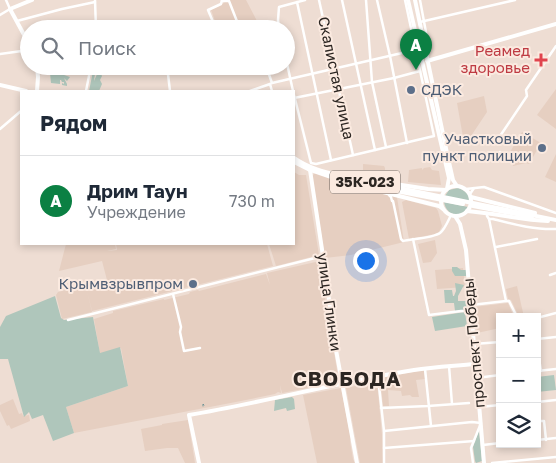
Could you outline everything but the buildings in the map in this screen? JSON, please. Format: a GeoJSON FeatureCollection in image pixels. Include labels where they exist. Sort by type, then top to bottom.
{"type":"FeatureCollection","features":[{"type":"Feature","properties":{"kind":"main road"},"geometry":{"type":"LineString","coordinates":[[20,27],[10,9],[32,0]]}},
{"type":"Feature","properties":{"kind":"main road"},"geometry":{"type":"LineString","coordinates":[[406,0],[449,178],[447,190],[442,198],[441,205],[443,209]]}},
{"type":"Feature","properties":{"kind":"main road"},"geometry":{"type":"LineString","coordinates":[[415,0],[422,21],[436,105],[453,180],[457,186],[466,189],[471,195],[529,211],[553,220]]}},
{"type":"Feature","properties":{"kind":"main road"},"geometry":{"type":"LineString","coordinates":[[422,62],[556,24]]}},
{"type":"Feature","properties":{"kind":"main road"},"geometry":{"type":"LineString","coordinates":[[37,90],[38,75]]}},
{"type":"Feature","properties":{"kind":"main road"},"geometry":{"type":"LineString","coordinates":[[0,85],[22,90]]}},
{"type":"Feature","properties":{"kind":"main road","name":"35К-023"},"geometry":{"type":"LineString","coordinates":[[295,160],[317,170],[344,177],[553,220]]}},
{"type":"Feature","properties":{"kind":"main road","name":"35К-023"},"geometry":{"type":"LineString","coordinates":[[295,161],[310,170],[353,182],[438,197]]}},
{"type":"Feature","properties":{"kind":"main road","name":"улица Глинки"},"geometry":{"type":"LineString","coordinates":[[310,170],[333,333],[357,463]]}},
{"type":"Feature","properties":{"kind":"main road"},"geometry":{"type":"LineString","coordinates":[[344,177],[428,189],[447,190],[457,186]]}},
{"type":"Feature","properties":{"kind":"main road"},"geometry":{"type":"LineString","coordinates":[[353,182],[359,186],[439,206],[453,216],[466,213],[487,213],[527,219],[553,220]]}},
{"type":"Feature","properties":{"kind":"main road"},"geometry":{"type":"LineString","coordinates":[[460,224],[471,204],[471,195]]}},
{"type":"Feature","properties":{"kind":"main road","name":"проспект Победы"},"geometry":{"type":"LineString","coordinates":[[453,216],[460,224],[466,250],[484,463]]}},
{"type":"Feature","properties":{"kind":"main road"},"geometry":{"type":"LineString","coordinates":[[198,463],[189,415],[378,377],[425,369],[475,364]]}},
{"type":"Feature","properties":{"kind":"street"},"geometry":{"type":"LineString","coordinates":[[0,15],[10,9],[6,0]]}},
{"type":"Feature","properties":{"kind":"street"},"geometry":{"type":"LineString","coordinates":[[212,20],[208,10],[221,4],[222,0],[229,1],[236,20]]}},
{"type":"Feature","properties":{"kind":"street"},"geometry":{"type":"LineString","coordinates":[[278,20],[279,7],[305,0]]}},
{"type":"Feature","properties":{"kind":"street","name":"Скалистая улица"},"geometry":{"type":"LineString","coordinates":[[319,0],[353,155]]}},
{"type":"Feature","properties":{"kind":"street"},"geometry":{"type":"LineString","coordinates":[[342,0],[375,150]]}},
{"type":"Feature","properties":{"kind":"street"},"geometry":{"type":"LineString","coordinates":[[366,0],[372,82],[386,147]]}},
{"type":"Feature","properties":{"kind":"street"},"geometry":{"type":"LineString","coordinates":[[377,0],[407,142]]}},
{"type":"Feature","properties":{"kind":"street"},"geometry":{"type":"LineString","coordinates":[[295,101],[310,163],[316,164],[434,136],[428,97],[415,50],[406,0]]}},
{"type":"Feature","properties":{"kind":"street"},"geometry":{"type":"LineString","coordinates":[[420,0],[422,21],[428,43]]}},
{"type":"Feature","properties":{"kind":"street"},"geometry":{"type":"LineString","coordinates":[[493,0],[494,4]]}},
{"type":"Feature","properties":{"kind":"street"},"geometry":{"type":"LineString","coordinates":[[422,21],[516,0]]}},
{"type":"Feature","properties":{"kind":"street"},"geometry":{"type":"LineString","coordinates":[[20,20],[95,1],[96,20]]}},
{"type":"Feature","properties":{"kind":"street"},"geometry":{"type":"LineString","coordinates":[[297,2],[331,160]]}},
{"type":"Feature","properties":{"kind":"street"},"geometry":{"type":"LineString","coordinates":[[496,142],[527,96],[526,90],[556,46]]}},
{"type":"Feature","properties":{"kind":"street"},"geometry":{"type":"LineString","coordinates":[[253,90],[290,78],[415,50]]}},
{"type":"Feature","properties":{"kind":"street"},"geometry":{"type":"LineString","coordinates":[[0,54],[20,51]]}},
{"type":"Feature","properties":{"kind":"street"},"geometry":{"type":"LineString","coordinates":[[295,97],[338,90],[420,71]]}},
{"type":"Feature","properties":{"kind":"street"},"geometry":{"type":"LineString","coordinates":[[86,90],[89,75]]}},
{"type":"Feature","properties":{"kind":"street"},"geometry":{"type":"LineString","coordinates":[[168,75],[170,90]]}},
{"type":"Feature","properties":{"kind":"street"},"geometry":{"type":"LineString","coordinates":[[269,75],[272,90]]}},
{"type":"Feature","properties":{"kind":"street"},"geometry":{"type":"LineString","coordinates":[[289,75],[293,90]]}},
{"type":"Feature","properties":{"kind":"street"},"geometry":{"type":"LineString","coordinates":[[0,130],[20,112]]}},
{"type":"Feature","properties":{"kind":"street"},"geometry":{"type":"LineString","coordinates":[[500,152],[502,159]]}},
{"type":"Feature","properties":{"kind":"street"},"geometry":{"type":"LineString","coordinates":[[471,195],[474,188]]}},
{"type":"Feature","properties":{"kind":"street"},"geometry":{"type":"LineString","coordinates":[[466,189],[489,188],[556,213]]}},
{"type":"Feature","properties":{"kind":"street"},"geometry":{"type":"LineString","coordinates":[[378,191],[390,196],[393,201],[401,239],[404,241],[439,233],[453,216]]}},
{"type":"Feature","properties":{"kind":"street"},"geometry":{"type":"LineString","coordinates":[[487,213],[508,301],[515,313]]}},
{"type":"Feature","properties":{"kind":"street"},"geometry":{"type":"LineString","coordinates":[[489,219],[520,226],[556,229]]}},
{"type":"Feature","properties":{"kind":"street"},"geometry":{"type":"LineString","coordinates":[[413,239],[429,315],[461,311],[472,315]]}},
{"type":"Feature","properties":{"kind":"street"},"geometry":{"type":"LineString","coordinates":[[496,247],[537,239]]}},
{"type":"Feature","properties":{"kind":"street"},"geometry":{"type":"LineString","coordinates":[[68,320],[323,256]]}},
{"type":"Feature","properties":{"kind":"street"},"geometry":{"type":"LineString","coordinates":[[550,275],[556,274]]}},
{"type":"Feature","properties":{"kind":"street"},"geometry":{"type":"LineString","coordinates":[[173,293],[181,327],[180,332],[184,351],[200,348]]}},
{"type":"Feature","properties":{"kind":"street"},"geometry":{"type":"LineString","coordinates":[[471,305],[508,301]]}},
{"type":"Feature","properties":{"kind":"street"},"geometry":{"type":"LineString","coordinates":[[541,317],[556,313]]}},
{"type":"Feature","properties":{"kind":"street"},"geometry":{"type":"LineString","coordinates":[[541,339],[556,337]]}},
{"type":"Feature","properties":{"kind":"street"},"geometry":{"type":"LineString","coordinates":[[474,344],[496,342]]}},
{"type":"Feature","properties":{"kind":"street"},"geometry":{"type":"LineString","coordinates":[[449,366],[452,404]]}},
{"type":"Feature","properties":{"kind":"street"},"geometry":{"type":"LineString","coordinates":[[425,369],[431,426]]}},
{"type":"Feature","properties":{"kind":"street"},"geometry":{"type":"LineString","coordinates":[[541,371],[556,369]]}},
{"type":"Feature","properties":{"kind":"street"},"geometry":{"type":"LineString","coordinates":[[476,378],[496,376]]}},
{"type":"Feature","properties":{"kind":"street"},"geometry":{"type":"LineString","coordinates":[[378,377],[384,431],[384,463]]}},
{"type":"Feature","properties":{"kind":"street"},"geometry":{"type":"LineString","coordinates":[[541,402],[556,400]]}},
{"type":"Feature","properties":{"kind":"street"},"geometry":{"type":"LineString","coordinates":[[381,408],[469,402]]}},
{"type":"Feature","properties":{"kind":"street"},"geometry":{"type":"LineString","coordinates":[[480,407],[496,405]]}},
{"type":"Feature","properties":{"kind":"street"},"geometry":{"type":"LineString","coordinates":[[541,421],[544,421],[546,440]]}},
{"type":"Feature","properties":{"kind":"street"},"geometry":{"type":"LineString","coordinates":[[384,431],[472,422],[481,423],[472,448],[473,463]]}},
{"type":"Feature","properties":{"kind":"street"},"geometry":{"type":"LineString","coordinates":[[541,440],[556,438]]}},
{"type":"Feature","properties":{"kind":"street"},"geometry":{"type":"LineString","coordinates":[[384,448],[474,441]]}},
{"type":"Feature","properties":{"kind":"street"},"geometry":{"type":"LineString","coordinates":[[483,444],[496,443]]}},
{"type":"Feature","properties":{"kind":"street"},"geometry":{"type":"LineString","coordinates":[[492,463],[556,457]]}},
{"type":"Feature","properties":{"kind":"shaded area"},"geometry":{"type":"Polygon","coordinates":[[[226,0],[246,0],[256,20],[215,20],[211,10],[226,0]]]}},
{"type":"Feature","properties":{"kind":"shaded area"},"geometry":{"type":"Polygon","coordinates":[[[556,89],[556,129],[537,115],[556,89]]]}},
{"type":"Feature","properties":{"kind":"shaded area"},"geometry":{"type":"Polygon","coordinates":[[[484,96],[487,112],[471,136],[463,137],[457,103],[484,96]]]}},
{"type":"Feature","properties":{"kind":"shaded area"},"geometry":{"type":"Polygon","coordinates":[[[522,132],[541,143],[529,164],[513,166],[510,152],[522,132]]]}},
{"type":"Feature","properties":{"kind":"shaded area"},"geometry":{"type":"Polygon","coordinates":[[[556,154],[556,182],[545,177],[556,154]]]}},
{"type":"Feature","properties":{"kind":"shaded area"},"geometry":{"type":"Polygon","coordinates":[[[363,164],[384,166],[385,178],[363,176],[363,164]]]}},
{"type":"Feature","properties":{"kind":"shaded area"},"geometry":{"type":"Polygon","coordinates":[[[430,167],[432,170],[439,171],[441,185],[408,182],[409,170],[422,168],[422,170],[430,167]]]}},
{"type":"Feature","properties":{"kind":"shaded area"},"geometry":{"type":"Polygon","coordinates":[[[295,173],[306,175],[319,255],[276,266],[269,245],[295,245],[295,173]]]}},
{"type":"Feature","properties":{"kind":"shaded area"},"geometry":{"type":"Polygon","coordinates":[[[315,173],[397,197],[404,242],[351,255],[325,258],[312,176],[315,173]]]}},
{"type":"Feature","properties":{"kind":"shaded area"},"geometry":{"type":"Polygon","coordinates":[[[406,200],[436,208],[442,226],[439,232],[409,239],[402,202],[406,200]]]}},
{"type":"Feature","properties":{"kind":"shaded area"},"geometry":{"type":"Polygon","coordinates":[[[435,240],[437,253],[431,262],[423,263],[418,244],[435,240]]]}},
{"type":"Feature","properties":{"kind":"shaded area"},"geometry":{"type":"Polygon","coordinates":[[[66,245],[115,245],[116,249],[107,251],[117,250],[116,245],[267,245],[273,266],[92,311],[87,291],[92,312],[62,319],[56,295],[58,292],[107,280],[102,261],[59,271],[66,245]]]}},
{"type":"Feature","properties":{"kind":"shaded area"},"geometry":{"type":"Polygon","coordinates":[[[320,261],[324,289],[323,297],[325,298],[339,382],[282,393],[280,385],[281,393],[278,392],[241,401],[74,433],[66,407],[128,386],[121,348],[100,354],[94,319],[113,313],[113,311],[266,274],[270,285],[267,273],[320,261]]]}},
{"type":"Feature","properties":{"kind":"shaded area"},"geometry":{"type":"Polygon","coordinates":[[[463,268],[465,287],[437,289],[435,270],[463,268]]]}},
{"type":"Feature","properties":{"kind":"shaded area"},"geometry":{"type":"Polygon","coordinates":[[[517,286],[523,313],[517,313],[511,300],[508,299],[506,289],[517,286]]]}},
{"type":"Feature","properties":{"kind":"shaded area"},"geometry":{"type":"Polygon","coordinates":[[[508,303],[512,313],[496,313],[496,329],[477,333],[474,307],[508,303]]]}},
{"type":"Feature","properties":{"kind":"shaded area"},"geometry":{"type":"Polygon","coordinates":[[[424,370],[425,379],[416,380],[419,397],[402,396],[401,391],[388,390],[389,406],[383,406],[380,378],[424,370]]]}},
{"type":"Feature","properties":{"kind":"shaded area"},"geometry":{"type":"Polygon","coordinates":[[[377,381],[383,463],[360,463],[346,388],[377,381]]]}},
{"type":"Feature","properties":{"kind":"shaded area"},"geometry":{"type":"Polygon","coordinates":[[[341,388],[355,463],[317,463],[303,395],[341,388]]]}},
{"type":"Feature","properties":{"kind":"shaded area"},"geometry":{"type":"Polygon","coordinates":[[[13,399],[19,414],[22,413],[23,416],[29,415],[30,421],[11,429],[9,425],[7,426],[0,411],[0,405],[13,399]]]}},
{"type":"Feature","properties":{"kind":"shaded area"},"geometry":{"type":"Polygon","coordinates":[[[188,420],[195,463],[185,463],[178,448],[145,451],[141,429],[188,420]]]}},
{"type":"Feature","properties":{"kind":"green space"},"geometry":{"type":"Polygon","coordinates":[[[50,75],[70,77],[67,81],[64,78],[67,86],[62,85],[64,82],[61,80],[60,84],[51,83],[50,75]]]}},
{"type":"Feature","properties":{"kind":"green space"},"geometry":{"type":"Polygon","coordinates":[[[92,75],[95,75],[94,81],[97,75],[102,75],[100,80],[102,84],[99,90],[89,90],[92,75]]]}},
{"type":"Feature","properties":{"kind":"green space"},"geometry":{"type":"Polygon","coordinates":[[[458,188],[469,196],[469,201],[445,196],[449,190],[458,188]]]}},
{"type":"Feature","properties":{"kind":"green space"},"geometry":{"type":"Polygon","coordinates":[[[444,202],[468,207],[462,214],[455,214],[448,211],[444,202]]]}},
{"type":"Feature","properties":{"kind":"green space"},"geometry":{"type":"Polygon","coordinates":[[[452,267],[466,270],[466,276],[455,276],[452,267]]]}},
{"type":"Feature","properties":{"kind":"green space"},"geometry":{"type":"Polygon","coordinates":[[[455,283],[464,285],[458,296],[458,301],[466,301],[467,311],[455,311],[454,303],[445,303],[444,290],[452,290],[454,296],[456,291],[455,283]]]}},
{"type":"Feature","properties":{"kind":"green space"},"geometry":{"type":"Polygon","coordinates":[[[55,296],[61,318],[64,320],[93,317],[100,353],[120,347],[128,386],[66,407],[74,433],[53,441],[43,415],[32,419],[29,412],[24,417],[8,359],[0,359],[0,327],[6,316],[55,296]]]}},
{"type":"Feature","properties":{"kind":"green space"},"geometry":{"type":"Polygon","coordinates":[[[465,312],[467,326],[435,331],[432,317],[465,312]]]}},
{"type":"Feature","properties":{"kind":"green space"},"geometry":{"type":"Polygon","coordinates":[[[554,375],[556,390],[541,392],[541,377],[554,375]]]}},
{"type":"Feature","properties":{"kind":"green space"},"geometry":{"type":"Polygon","coordinates":[[[292,397],[295,409],[287,411],[286,408],[274,411],[275,400],[292,397]]]}},
{"type":"Feature","properties":{"kind":"green space"},"geometry":{"type":"Polygon","coordinates":[[[479,430],[482,461],[476,463],[473,447],[479,430]]]}},
{"type":"Feature","properties":{"kind":"place","name":"Реамед здоровье"},"geometry":{"type":"Point","coordinates":[541,60]}},
{"type":"Feature","properties":{"kind":"place","name":"Дрим Таун"},"geometry":{"type":"Point","coordinates":[416,70]}},
{"type":"Feature","properties":{"kind":"place","name":"СДЭК"},"geometry":{"type":"Point","coordinates":[411,90]}},
{"type":"Feature","properties":{"kind":"place","name":"Участковый пункт полиции"},"geometry":{"type":"Point","coordinates":[542,148]}},
{"type":"Feature","properties":{"kind":"place","name":"Крымвзрывпром"},"geometry":{"type":"Point","coordinates":[193,284]}},
{"type":"Feature","properties":{"kind":"district","name":"СВОБОДА"},"geometry":{"type":"Point","coordinates":[347,379]}}]}
